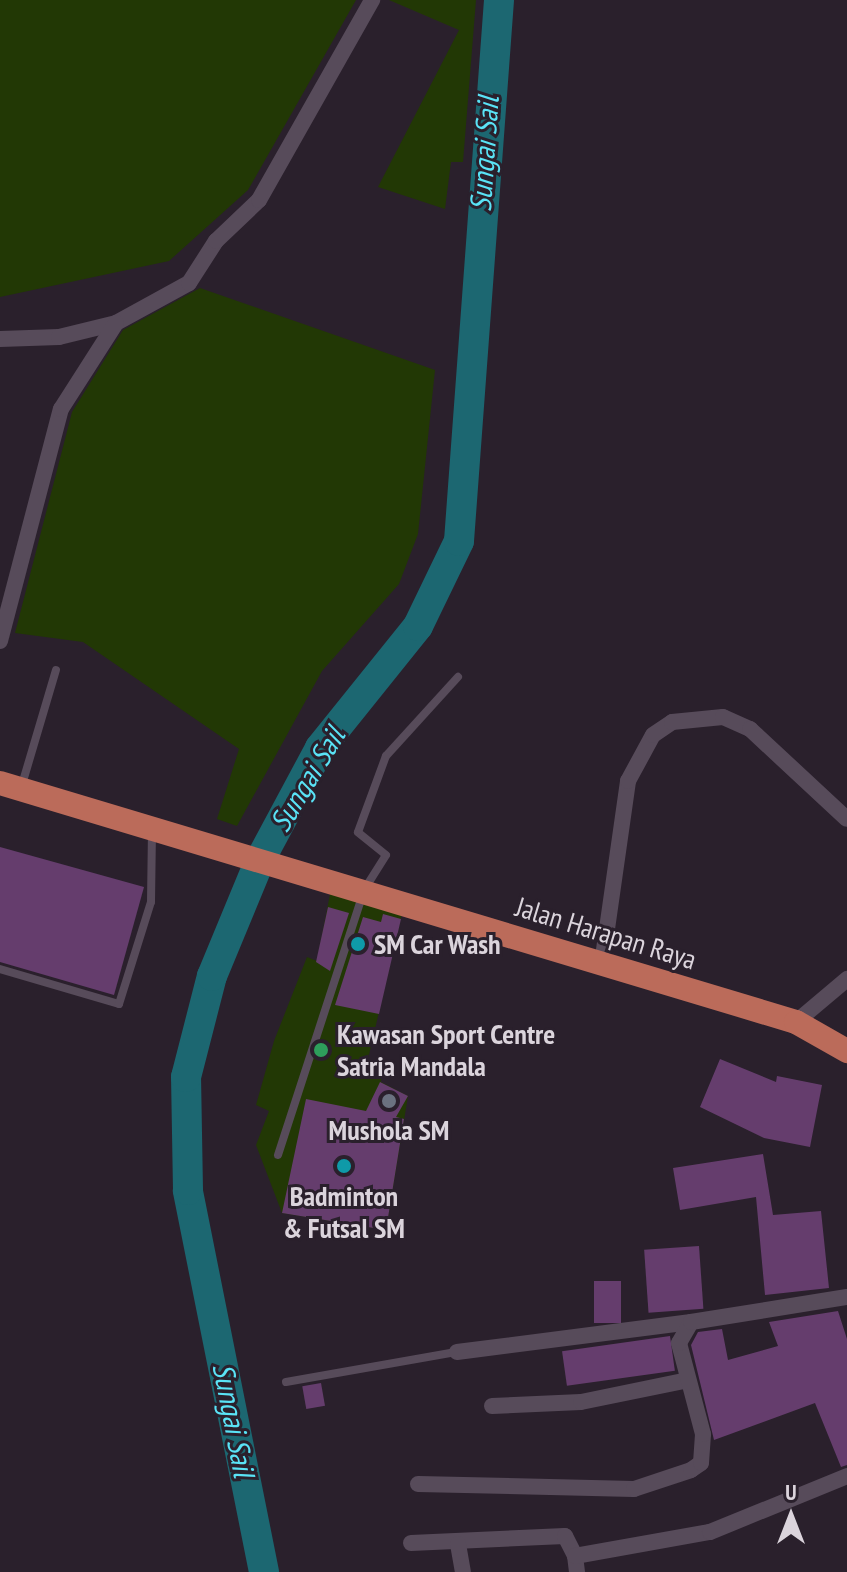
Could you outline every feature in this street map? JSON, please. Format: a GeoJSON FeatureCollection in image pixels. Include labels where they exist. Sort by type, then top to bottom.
{"type":"FeatureCollection","features":[{"type":"Feature","properties":{"kind":"main road"},"geometry":{"type":"LineString","coordinates":[[10,786],[161,829]]}},
{"type":"Feature","properties":{"kind":"main road","name":"Jalan Harapan Raya"},"geometry":{"type":"LineString","coordinates":[[161,829],[796,1022],[847,1051]]}},
{"type":"Feature","properties":{"kind":"street"},"geometry":{"type":"LineString","coordinates":[[0,339],[59,337],[116,323],[189,283],[216,241],[259,200],[372,0]]}},
{"type":"Feature","properties":{"kind":"street"},"geometry":{"type":"LineString","coordinates":[[0,641],[61,409],[116,323]]}},
{"type":"Feature","properties":{"kind":"street"},"geometry":{"type":"LineString","coordinates":[[602,964],[628,781],[653,735],[672,722],[723,717],[750,729],[847,819]]}},
{"type":"Feature","properties":{"kind":"street"},"geometry":{"type":"LineString","coordinates":[[796,1022],[847,979]]}},
{"type":"Feature","properties":{"kind":"street"},"geometry":{"type":"LineString","coordinates":[[457,1352],[691,1322],[847,1297]]}},
{"type":"Feature","properties":{"kind":"street"},"geometry":{"type":"LineString","coordinates":[[418,1484],[634,1489],[691,1470],[704,1450],[679,1343],[691,1322]]}},
{"type":"Feature","properties":{"kind":"street"},"geometry":{"type":"LineString","coordinates":[[492,1406],[581,1402],[688,1380]]}},
{"type":"Feature","properties":{"kind":"street"},"geometry":{"type":"LineString","coordinates":[[411,1543],[458,1544],[565,1536],[576,1564],[710,1532],[847,1476]]}},
{"type":"Feature","properties":{"kind":"street"},"geometry":{"type":"LineString","coordinates":[[458,1544],[463,1572]]}},
{"type":"Feature","properties":{"kind":"lane"},"geometry":{"type":"LineString","coordinates":[[10,786],[56,670]]}},
{"type":"Feature","properties":{"kind":"lane"},"geometry":{"type":"LineString","coordinates":[[278,1155],[353,886],[386,855],[358,832],[386,756],[458,677]]}},
{"type":"Feature","properties":{"kind":"lane"},"geometry":{"type":"LineString","coordinates":[[0,969],[119,1004],[151,902],[161,829]]}},
{"type":"Feature","properties":{"kind":"lane"},"geometry":{"type":"LineString","coordinates":[[286,1382],[457,1352]]}},
{"type":"Feature","properties":{"kind":"green space"},"geometry":{"type":"Polygon","coordinates":[[[0,0],[356,0],[248,190],[169,261],[0,297],[0,0]]]}},
{"type":"Feature","properties":{"kind":"green space"},"geometry":{"type":"Polygon","coordinates":[[[389,0],[476,0],[463,162],[451,162],[445,209],[378,187],[459,30],[389,0]]]}},
{"type":"Feature","properties":{"kind":"green space"},"geometry":{"type":"Polygon","coordinates":[[[200,288],[435,370],[418,534],[399,584],[322,671],[237,826],[217,819],[239,749],[83,642],[15,633],[72,412],[123,330],[200,288]]]}},
{"type":"Feature","properties":{"kind":"green space","name":"Kawasan Sport Centre Satria Mandala"},"geometry":{"type":"Polygon","coordinates":[[[331,889],[403,909],[368,1059],[382,1063],[381,1082],[408,1096],[386,1230],[282,1213],[256,1145],[269,1111],[256,1105],[274,1041],[307,957],[317,961],[331,889]]]}},
{"type":"Feature","properties":{"kind":"building"},"geometry":{"type":"Polygon","coordinates":[[[0,847],[144,887],[114,995],[0,962],[0,847]]]}},
{"type":"Feature","properties":{"kind":"building"},"geometry":{"type":"Polygon","coordinates":[[[328,907],[349,913],[330,971],[316,962],[328,907]]]}},
{"type":"Feature","properties":{"kind":"building","name":"SM Car Wash"},"geometry":{"type":"Polygon","coordinates":[[[383,914],[401,919],[379,1014],[335,1005],[363,917],[381,922],[383,914]]]}},
{"type":"Feature","properties":{"kind":"building"},"geometry":{"type":"Polygon","coordinates":[[[720,1059],[776,1082],[777,1076],[822,1085],[810,1147],[764,1138],[700,1107],[720,1059]]]}},
{"type":"Feature","properties":{"kind":"building","name":"Badminton & Futsal SM"},"geometry":{"type":"Polygon","coordinates":[[[380,1082],[408,1096],[396,1117],[404,1119],[386,1230],[282,1213],[306,1099],[366,1111],[380,1082]]]}},
{"type":"Feature","properties":{"kind":"building"},"geometry":{"type":"Polygon","coordinates":[[[763,1154],[773,1215],[821,1211],[829,1288],[765,1295],[756,1197],[680,1210],[673,1168],[763,1154]]]}},
{"type":"Feature","properties":{"kind":"building"},"geometry":{"type":"Polygon","coordinates":[[[699,1246],[703,1309],[649,1313],[644,1250],[699,1246]]]}},
{"type":"Feature","properties":{"kind":"building"},"geometry":{"type":"Polygon","coordinates":[[[594,1281],[621,1281],[621,1323],[594,1323],[594,1281]]]}},
{"type":"Feature","properties":{"kind":"building"},"geometry":{"type":"Polygon","coordinates":[[[838,1311],[847,1339],[847,1465],[841,1467],[815,1403],[714,1440],[691,1345],[698,1332],[722,1329],[728,1360],[778,1346],[769,1322],[838,1311]]]}},
{"type":"Feature","properties":{"kind":"building"},"geometry":{"type":"Polygon","coordinates":[[[670,1336],[675,1371],[567,1386],[562,1351],[670,1336]]]}},
{"type":"Feature","properties":{"kind":"building"},"geometry":{"type":"Polygon","coordinates":[[[321,1383],[325,1406],[306,1409],[302,1386],[321,1383]]]}},
{"type":"Feature","properties":{"kind":"waterway","name":"Sungai Sail"},"geometry":{"type":"LineString","coordinates":[[264,1572],[188,1190],[186,1077],[212,976],[260,860],[320,748],[418,626],[459,541],[499,0]]}},
{"type":"Feature","properties":{"kind":"place","name":"SM Car Wash"},"geometry":{"type":"Point","coordinates":[358,944]}},
{"type":"Feature","properties":{"kind":"place","name":"Kawasan Sport Centre Satria Mandala"},"geometry":{"type":"Point","coordinates":[321,1050]}},
{"type":"Feature","properties":{"kind":"place","name":"Mushola SM"},"geometry":{"type":"Point","coordinates":[389,1101]}},
{"type":"Feature","properties":{"kind":"place","name":"Badminton & Futsal SM"},"geometry":{"type":"Point","coordinates":[344,1166]}}]}
